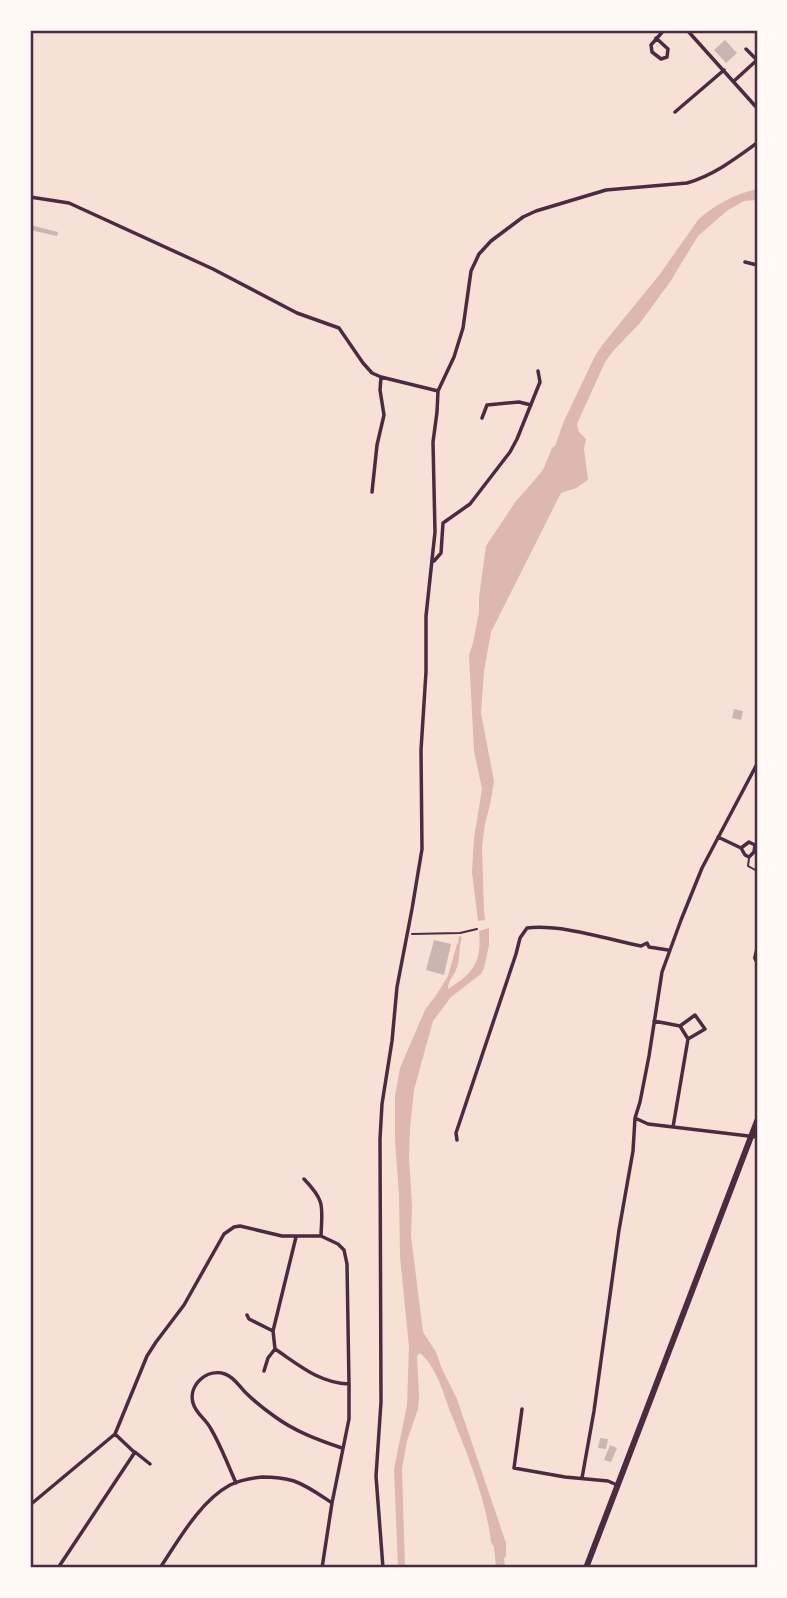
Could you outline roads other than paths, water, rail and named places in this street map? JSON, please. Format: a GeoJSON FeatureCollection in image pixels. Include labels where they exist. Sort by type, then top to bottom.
{"type":"FeatureCollection","features":[{"type":"Feature","properties":{"kind":"main road"},"geometry":{"type":"LineString","coordinates":[[586,1568],[754,1137],[757,1121]]}},
{"type":"Feature","properties":{"kind":"street"},"geometry":{"type":"LineString","coordinates":[[656,38],[668,48],[667,57],[661,59],[652,52],[651,44],[656,38],[664,30]]}},
{"type":"Feature","properties":{"kind":"street"},"geometry":{"type":"LineString","coordinates":[[687,30],[757,107]]}},
{"type":"Feature","properties":{"kind":"street"},"geometry":{"type":"LineString","coordinates":[[734,81],[757,60],[746,49]]}},
{"type":"Feature","properties":{"kind":"street"},"geometry":{"type":"LineString","coordinates":[[675,112],[724,70]]}},
{"type":"Feature","properties":{"kind":"street"},"geometry":{"type":"LineString","coordinates":[[383,1568],[376,1476],[381,1402],[380,1139],[397,986],[422,849],[421,750],[426,617],[435,532],[433,442],[438,391],[454,357],[463,328],[474,263],[491,242],[515,222],[536,211],[606,190],[687,183],[709,175],[757,143]]}},
{"type":"Feature","properties":{"kind":"street"},"geometry":{"type":"LineString","coordinates":[[30,197],[69,203],[213,269],[297,313],[339,328],[372,373],[438,391]]}},
{"type":"Feature","properties":{"kind":"street"},"geometry":{"type":"LineString","coordinates":[[745,262],[757,265]]}},
{"type":"Feature","properties":{"kind":"street"},"geometry":{"type":"LineString","coordinates":[[433,562],[441,553],[443,523],[470,504],[510,452],[540,383],[538,371]]}},
{"type":"Feature","properties":{"kind":"street"},"geometry":{"type":"LineString","coordinates":[[372,492],[377,445],[384,415],[381,377]]}},
{"type":"Feature","properties":{"kind":"street"},"geometry":{"type":"LineString","coordinates":[[482,418],[487,405],[519,402],[531,405]]}},
{"type":"Feature","properties":{"kind":"street"},"geometry":{"type":"LineString","coordinates":[[582,1478],[633,1151],[635,1118],[643,1090],[662,972],[702,868],[757,764]]}},
{"type":"Feature","properties":{"kind":"street"},"geometry":{"type":"LineString","coordinates":[[718,837],[741,848],[749,857],[756,844],[749,842],[741,848]]}},
{"type":"Feature","properties":{"kind":"street"},"geometry":{"type":"LineString","coordinates":[[457,1140],[456,1133],[520,938],[527,928],[541,926],[642,946],[647,943],[649,947],[669,950]]}},
{"type":"Feature","properties":{"kind":"street"},"geometry":{"type":"LineString","coordinates":[[654,1021],[680,1026],[695,1015],[705,1029],[688,1039]]}},
{"type":"Feature","properties":{"kind":"street"},"geometry":{"type":"LineString","coordinates":[[673,1127],[688,1039],[680,1026]]}},
{"type":"Feature","properties":{"kind":"street"},"geometry":{"type":"LineString","coordinates":[[635,1118],[648,1124],[754,1137]]}},
{"type":"Feature","properties":{"kind":"street"},"geometry":{"type":"LineString","coordinates":[[304,1179],[322,1203],[321,1236]]}},
{"type":"Feature","properties":{"kind":"street"},"geometry":{"type":"LineString","coordinates":[[30,1505],[115,1434],[148,1356],[184,1305],[225,1234],[240,1226],[282,1236],[321,1236],[344,1250],[349,1384],[349,1419],[321,1568]]}},
{"type":"Feature","properties":{"kind":"street"},"geometry":{"type":"LineString","coordinates":[[264,1371],[268,1358],[275,1349],[273,1331],[296,1237]]}},
{"type":"Feature","properties":{"kind":"street"},"geometry":{"type":"LineString","coordinates":[[247,1315],[249,1319],[273,1331]]}},
{"type":"Feature","properties":{"kind":"street"},"geometry":{"type":"LineString","coordinates":[[275,1349],[317,1377],[339,1384],[349,1384]]}},
{"type":"Feature","properties":{"kind":"street"},"geometry":{"type":"LineString","coordinates":[[236,1483],[210,1426],[191,1400],[195,1385],[207,1374],[217,1373],[230,1377],[276,1418],[313,1438],[342,1448]]}},
{"type":"Feature","properties":{"kind":"street"},"geometry":{"type":"LineString","coordinates":[[522,1409],[514,1468],[608,1481],[617,1485]]}},
{"type":"Feature","properties":{"kind":"street"},"geometry":{"type":"LineString","coordinates":[[115,1434],[150,1464]]}},
{"type":"Feature","properties":{"kind":"street"},"geometry":{"type":"LineString","coordinates":[[58,1568],[135,1452]]}},
{"type":"Feature","properties":{"kind":"street"},"geometry":{"type":"LineString","coordinates":[[160,1568],[202,1509],[228,1486],[258,1478],[284,1478],[307,1487],[332,1503]]}},
{"type":"Feature","properties":{"kind":"street"},"geometry":{"type":"LineString","coordinates":[[619,1568],[680,1567]]}},
{"type":"Feature","properties":{"kind":"lane"},"geometry":{"type":"LineString","coordinates":[[749,857],[748,866],[757,871]]}},
{"type":"Feature","properties":{"kind":"lane"},"geometry":{"type":"LineString","coordinates":[[757,945],[754,958],[757,964]]}}]}
